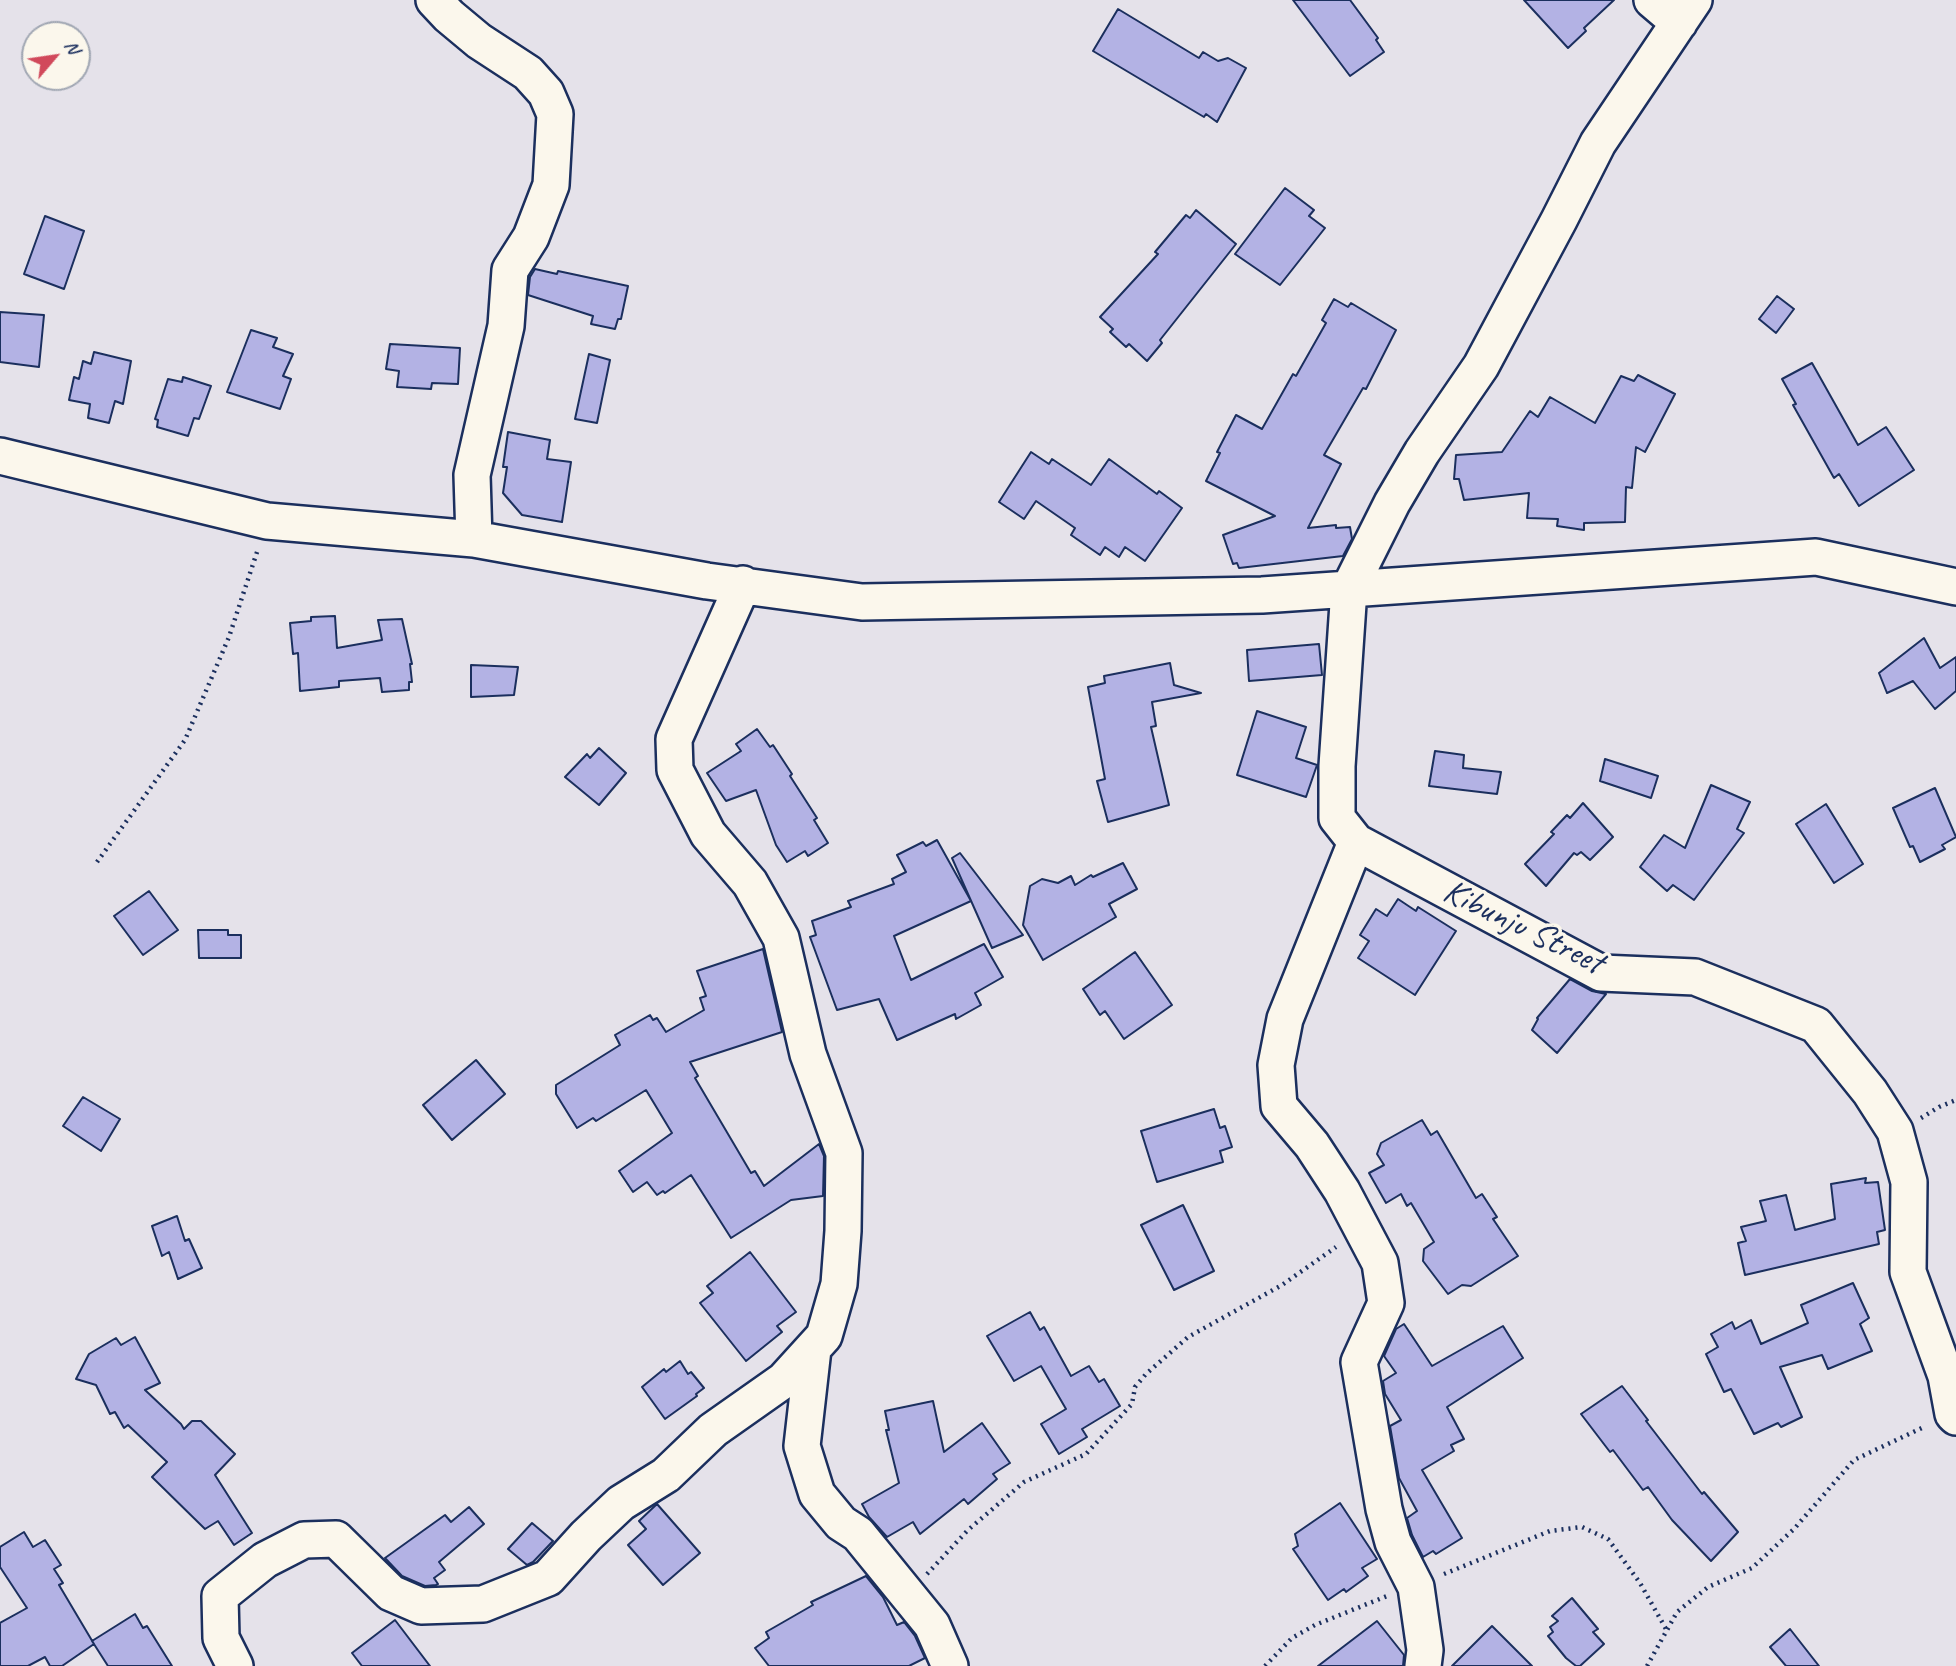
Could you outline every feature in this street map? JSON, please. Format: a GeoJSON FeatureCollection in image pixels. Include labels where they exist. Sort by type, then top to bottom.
{"type":"FeatureCollection","features":[{"type":"Feature","properties":{"kind":"street"},"geometry":{"type":"LineString","coordinates":[[434,0],[480,41],[528,73],[545,93],[555,114],[551,185],[531,237],[510,270],[506,326],[472,475],[474,539]]}},
{"type":"Feature","properties":{"kind":"street"},"geometry":{"type":"LineString","coordinates":[[1349,589],[1392,503],[1422,452],[1481,366],[1598,143],[1686,12],[1651,0]]}},
{"type":"Feature","properties":{"kind":"street"},"geometry":{"type":"LineString","coordinates":[[0,456],[267,521],[474,539],[708,581],[862,602],[1262,595],[1816,556],[1956,587]]}},
{"type":"Feature","properties":{"kind":"street"},"geometry":{"type":"LineString","coordinates":[[235,1666],[220,1638],[220,1596],[265,1560],[304,1540],[336,1539],[391,1593],[421,1606],[483,1604],[548,1578],[586,1535],[621,1503],[666,1475],[713,1430],[784,1380],[824,1336],[839,1284],[844,1153],[808,1054],[781,938],[750,883],[708,834],[675,770],[674,739],[743,584]]}},
{"type":"Feature","properties":{"kind":"street","name":"Kibunju Street"},"geometry":{"type":"LineString","coordinates":[[1349,589],[1337,766],[1337,818],[1356,842],[1601,973],[1695,977],[1816,1025],[1870,1092],[1895,1131],[1909,1181],[1908,1272],[1947,1376],[1954,1416]]}},
{"type":"Feature","properties":{"kind":"street"},"geometry":{"type":"LineString","coordinates":[[1356,842],[1285,1019],[1276,1065],[1279,1106],[1312,1145],[1342,1191],[1380,1263],[1387,1303],[1359,1362],[1384,1509],[1393,1542],[1416,1587],[1425,1650],[1423,1666]]}},
{"type":"Feature","properties":{"kind":"street"},"geometry":{"type":"LineString","coordinates":[[813,1349],[802,1446],[817,1494],[841,1523],[858,1534],[932,1625],[950,1666]]}},
{"type":"Feature","properties":{"kind":"path"},"geometry":{"type":"LineString","coordinates":[[97,862],[185,740],[229,637],[267,521]]}},
{"type":"Feature","properties":{"kind":"path"},"geometry":{"type":"LineString","coordinates":[[908,1595],[968,1530],[1024,1482],[1086,1454],[1132,1404],[1135,1387],[1140,1380],[1188,1337],[1282,1285],[1362,1228]]}},
{"type":"Feature","properties":{"kind":"path"},"geometry":{"type":"LineString","coordinates":[[1647,1666],[1676,1612],[1708,1587],[1752,1568],[1794,1529],[1854,1460],[1954,1416]]}},
{"type":"Feature","properties":{"kind":"path"},"geometry":{"type":"LineString","coordinates":[[1265,1666],[1292,1638],[1315,1625],[1416,1587],[1494,1552],[1550,1531],[1582,1527],[1608,1539],[1640,1583],[1667,1629]]}},
{"type":"Feature","properties":{"kind":"building"},"geometry":{"type":"Polygon","coordinates":[[[1293,0],[1350,0],[1378,38],[1376,40],[1384,52],[1350,76],[1293,0]]]}},
{"type":"Feature","properties":{"kind":"building"},"geometry":{"type":"Polygon","coordinates":[[[1524,0],[1614,0],[1584,28],[1586,31],[1568,48],[1524,0]]]}},
{"type":"Feature","properties":{"kind":"building"},"geometry":{"type":"Polygon","coordinates":[[[1118,9],[1199,58],[1203,52],[1218,61],[1228,58],[1246,68],[1217,122],[1206,114],[1204,117],[1093,51],[1118,9]]]}},
{"type":"Feature","properties":{"kind":"building"},"geometry":{"type":"Polygon","coordinates":[[[1285,188],[1314,210],[1309,216],[1325,228],[1280,285],[1235,254],[1285,188]]]}},
{"type":"Feature","properties":{"kind":"building"},"geometry":{"type":"Polygon","coordinates":[[[1196,210],[1236,244],[1160,340],[1162,343],[1147,361],[1129,344],[1126,347],[1110,332],[1113,329],[1100,317],[1158,254],[1155,252],[1186,215],[1190,218],[1196,210]]]}},
{"type":"Feature","properties":{"kind":"building"},"geometry":{"type":"Polygon","coordinates":[[[45,216],[84,231],[64,289],[24,274],[45,216]]]}},
{"type":"Feature","properties":{"kind":"building"},"geometry":{"type":"Polygon","coordinates":[[[535,269],[557,274],[558,271],[628,286],[621,319],[618,319],[615,329],[591,324],[593,316],[528,295],[530,277],[535,269]]]}},
{"type":"Feature","properties":{"kind":"building"},"geometry":{"type":"Polygon","coordinates":[[[1777,296],[1794,309],[1776,333],[1759,319],[1777,296]]]}},
{"type":"Feature","properties":{"kind":"building"},"geometry":{"type":"Polygon","coordinates":[[[1334,299],[1348,307],[1351,303],[1396,330],[1366,389],[1363,388],[1324,455],[1341,464],[1308,528],[1336,525],[1336,528],[1350,527],[1352,539],[1343,556],[1239,568],[1237,563],[1233,564],[1223,535],[1275,516],[1206,481],[1236,415],[1262,429],[1326,323],[1322,320],[1334,299]]]}},
{"type":"Feature","properties":{"kind":"building"},"geometry":{"type":"Polygon","coordinates":[[[0,312],[44,315],[39,367],[0,362],[0,312]]]}},
{"type":"Feature","properties":{"kind":"building"},"geometry":{"type":"Polygon","coordinates":[[[251,330],[277,338],[273,347],[293,354],[283,376],[291,379],[280,409],[227,392],[251,330]]]}},
{"type":"Feature","properties":{"kind":"building"},"geometry":{"type":"Polygon","coordinates":[[[390,344],[460,348],[458,384],[432,383],[431,389],[397,387],[399,371],[386,369],[390,344]]]}},
{"type":"Feature","properties":{"kind":"building"},"geometry":{"type":"Polygon","coordinates":[[[94,352],[131,361],[123,404],[115,401],[109,423],[88,418],[90,404],[69,400],[74,377],[79,379],[83,361],[91,364],[94,352]]]}},
{"type":"Feature","properties":{"kind":"building"},"geometry":{"type":"Polygon","coordinates":[[[589,354],[610,360],[597,423],[575,419],[589,354]]]}},
{"type":"Feature","properties":{"kind":"building"},"geometry":{"type":"Polygon","coordinates":[[[1812,363],[1858,445],[1886,427],[1914,470],[1859,506],[1839,474],[1834,478],[1793,405],[1796,404],[1782,379],[1812,363]]]}},
{"type":"Feature","properties":{"kind":"building"},"geometry":{"type":"Polygon","coordinates":[[[1638,375],[1675,394],[1645,452],[1636,447],[1632,488],[1626,487],[1625,522],[1584,523],[1584,530],[1557,526],[1558,519],[1527,518],[1529,493],[1464,500],[1459,479],[1454,479],[1456,455],[1502,452],[1530,411],[1538,417],[1550,397],[1595,423],[1621,376],[1634,381],[1638,375]]]}},
{"type":"Feature","properties":{"kind":"building"},"geometry":{"type":"Polygon","coordinates":[[[183,377],[211,386],[199,419],[194,418],[188,436],[157,427],[158,420],[155,419],[168,379],[182,382],[183,377]]]}},
{"type":"Feature","properties":{"kind":"building"},"geometry":{"type":"Polygon","coordinates":[[[508,432],[550,440],[547,459],[571,462],[562,522],[522,515],[503,493],[507,467],[503,467],[508,432]]]}},
{"type":"Feature","properties":{"kind":"building"},"geometry":{"type":"Polygon","coordinates":[[[1031,452],[1049,464],[1052,459],[1091,485],[1109,459],[1157,494],[1159,491],[1182,508],[1145,561],[1125,547],[1119,557],[1105,547],[1100,555],[1071,535],[1075,528],[1036,501],[1024,519],[999,502],[1031,452]]]}},
{"type":"Feature","properties":{"kind":"building"},"geometry":{"type":"Polygon","coordinates":[[[335,616],[337,648],[382,640],[378,620],[402,619],[412,664],[409,690],[382,692],[380,678],[339,681],[339,687],[300,691],[298,653],[293,654],[290,623],[311,621],[311,617],[335,616]]]}},
{"type":"Feature","properties":{"kind":"building"},"geometry":{"type":"Polygon","coordinates":[[[1924,638],[1940,668],[1956,657],[1956,691],[1935,709],[1913,681],[1887,693],[1879,673],[1924,638]]]}},
{"type":"Feature","properties":{"kind":"building"},"geometry":{"type":"Polygon","coordinates":[[[1319,644],[1322,675],[1249,681],[1247,650],[1319,644]]]}},
{"type":"Feature","properties":{"kind":"building"},"geometry":{"type":"Polygon","coordinates":[[[1170,663],[1174,685],[1201,693],[1152,702],[1156,726],[1151,727],[1169,805],[1108,822],[1097,781],[1105,779],[1088,687],[1105,683],[1104,676],[1170,663]]]}},
{"type":"Feature","properties":{"kind":"building"},"geometry":{"type":"Polygon","coordinates":[[[471,665],[518,667],[514,695],[471,697],[471,665]]]}},
{"type":"Feature","properties":{"kind":"building"},"geometry":{"type":"Polygon","coordinates":[[[1257,711],[1306,727],[1296,758],[1317,765],[1306,797],[1237,775],[1257,711]]]}},
{"type":"Feature","properties":{"kind":"building"},"geometry":{"type":"Polygon","coordinates":[[[757,729],[770,747],[773,745],[792,774],[790,776],[817,818],[814,820],[828,843],[808,856],[805,851],[787,862],[776,845],[756,790],[726,801],[707,773],[741,751],[736,744],[757,729]]]}},
{"type":"Feature","properties":{"kind":"building"},"geometry":{"type":"Polygon","coordinates":[[[599,748],[626,773],[599,805],[565,777],[587,754],[590,758],[599,748]]]}},
{"type":"Feature","properties":{"kind":"building"},"geometry":{"type":"Polygon","coordinates":[[[1435,751],[1464,755],[1463,768],[1501,772],[1497,794],[1429,786],[1435,751]]]}},
{"type":"Feature","properties":{"kind":"building"},"geometry":{"type":"Polygon","coordinates":[[[1605,759],[1658,776],[1651,798],[1600,781],[1605,759]]]}},
{"type":"Feature","properties":{"kind":"building"},"geometry":{"type":"Polygon","coordinates":[[[1711,785],[1750,802],[1737,829],[1744,833],[1694,900],[1673,885],[1667,891],[1640,867],[1664,835],[1685,848],[1711,785]]]}},
{"type":"Feature","properties":{"kind":"building"},"geometry":{"type":"Polygon","coordinates":[[[1935,788],[1956,837],[1942,845],[1945,849],[1920,862],[1913,846],[1910,847],[1893,808],[1935,788]]]}},
{"type":"Feature","properties":{"kind":"building"},"geometry":{"type":"Polygon","coordinates":[[[1583,803],[1613,837],[1590,860],[1581,852],[1577,855],[1574,853],[1546,886],[1525,864],[1554,834],[1551,832],[1567,815],[1570,818],[1583,803]]]}},
{"type":"Feature","properties":{"kind":"building"},"geometry":{"type":"Polygon","coordinates":[[[1826,804],[1863,864],[1834,883],[1796,824],[1826,804]]]}},
{"type":"Feature","properties":{"kind":"building"},"geometry":{"type":"Polygon","coordinates":[[[937,840],[971,901],[894,936],[911,980],[984,944],[1003,977],[975,993],[981,1005],[956,1019],[955,1014],[897,1040],[879,999],[837,1010],[810,937],[816,935],[812,921],[851,907],[848,901],[894,884],[892,879],[906,872],[897,855],[923,842],[926,846],[937,840]]]}},
{"type":"Feature","properties":{"kind":"building"},"geometry":{"type":"Polygon","coordinates":[[[960,853],[1023,935],[992,948],[952,858],[960,853]]]}},
{"type":"Feature","properties":{"kind":"building"},"geometry":{"type":"Polygon","coordinates":[[[1123,863],[1137,889],[1109,904],[1116,917],[1043,960],[1023,925],[1030,886],[1042,879],[1058,883],[1071,876],[1075,885],[1091,875],[1093,877],[1123,863]]]}},
{"type":"Feature","properties":{"kind":"building"},"geometry":{"type":"Polygon","coordinates":[[[149,891],[178,930],[143,955],[114,916],[149,891]]]}},
{"type":"Feature","properties":{"kind":"building"},"geometry":{"type":"Polygon","coordinates":[[[1398,899],[1416,911],[1418,907],[1456,931],[1415,995],[1358,958],[1369,941],[1360,935],[1376,909],[1387,916],[1398,899]]]}},
{"type":"Feature","properties":{"kind":"building"},"geometry":{"type":"Polygon","coordinates":[[[198,930],[228,930],[228,935],[241,935],[241,958],[199,958],[198,930]]]}},
{"type":"Feature","properties":{"kind":"building"},"geometry":{"type":"Polygon","coordinates":[[[763,949],[782,1032],[690,1062],[698,1076],[695,1078],[751,1173],[755,1171],[764,1186],[819,1144],[824,1156],[823,1196],[791,1200],[731,1238],[691,1175],[665,1193],[663,1191],[657,1195],[647,1182],[633,1192],[619,1171],[672,1133],[646,1090],[596,1121],[593,1118],[577,1128],[556,1094],[556,1085],[620,1045],[615,1035],[650,1015],[653,1020],[657,1018],[666,1032],[704,1010],[700,998],[706,996],[697,971],[763,949]]]}},
{"type":"Feature","properties":{"kind":"building"},"geometry":{"type":"Polygon","coordinates":[[[1135,952],[1172,1005],[1124,1039],[1105,1011],[1100,1015],[1083,989],[1135,952]]]}},
{"type":"Feature","properties":{"kind":"building"},"geometry":{"type":"Polygon","coordinates":[[[1570,979],[1592,991],[1606,994],[1557,1053],[1532,1030],[1537,1018],[1570,979]]]}},
{"type":"Feature","properties":{"kind":"building"},"geometry":{"type":"Polygon","coordinates":[[[476,1060],[505,1094],[452,1140],[423,1105],[476,1060]]]}},
{"type":"Feature","properties":{"kind":"building"},"geometry":{"type":"Polygon","coordinates":[[[83,1097],[120,1119],[101,1151],[63,1126],[83,1097]]]}},
{"type":"Feature","properties":{"kind":"building"},"geometry":{"type":"Polygon","coordinates":[[[1214,1109],[1220,1128],[1225,1126],[1232,1147],[1220,1151],[1223,1162],[1157,1182],[1141,1131],[1214,1109]]]}},
{"type":"Feature","properties":{"kind":"building"},"geometry":{"type":"Polygon","coordinates":[[[1422,1120],[1431,1135],[1437,1131],[1476,1198],[1482,1194],[1497,1217],[1493,1219],[1518,1256],[1471,1286],[1462,1285],[1448,1294],[1423,1261],[1424,1249],[1434,1242],[1411,1203],[1407,1206],[1401,1194],[1386,1203],[1369,1173],[1384,1165],[1377,1154],[1381,1143],[1422,1120]]]}},
{"type":"Feature","properties":{"kind":"building"},"geometry":{"type":"Polygon","coordinates":[[[1866,1178],[1865,1183],[1878,1182],[1885,1230],[1877,1232],[1879,1244],[1745,1275],[1738,1243],[1746,1241],[1741,1227],[1766,1221],[1760,1201],[1786,1195],[1795,1230],[1835,1219],[1831,1184],[1866,1178]]]}},
{"type":"Feature","properties":{"kind":"building"},"geometry":{"type":"Polygon","coordinates":[[[1183,1205],[1214,1271],[1174,1290],[1141,1225],[1183,1205]]]}},
{"type":"Feature","properties":{"kind":"building"},"geometry":{"type":"Polygon","coordinates":[[[177,1216],[185,1241],[189,1239],[202,1268],[178,1279],[169,1252],[162,1256],[152,1226],[177,1216]]]}},
{"type":"Feature","properties":{"kind":"building"},"geometry":{"type":"Polygon","coordinates":[[[750,1252],[796,1312],[777,1326],[782,1332],[746,1361],[700,1303],[713,1293],[707,1286],[750,1252]]]}},
{"type":"Feature","properties":{"kind":"building"},"geometry":{"type":"Polygon","coordinates":[[[1853,1283],[1869,1318],[1860,1324],[1872,1351],[1828,1369],[1822,1355],[1780,1367],[1802,1417],[1781,1427],[1778,1423],[1754,1434],[1731,1389],[1724,1392],[1706,1354],[1718,1347],[1711,1334],[1732,1322],[1735,1329],[1751,1320],[1761,1344],[1808,1323],[1801,1305],[1853,1283]]]}},
{"type":"Feature","properties":{"kind":"building"},"geometry":{"type":"Polygon","coordinates":[[[1030,1312],[1040,1330],[1044,1327],[1071,1376],[1089,1366],[1099,1382],[1104,1379],[1120,1406],[1082,1429],[1087,1437],[1059,1454],[1041,1424],[1066,1409],[1041,1366],[1014,1381],[987,1336],[1030,1312]]]}},
{"type":"Feature","properties":{"kind":"building"},"geometry":{"type":"Polygon","coordinates":[[[1404,1324],[1432,1366],[1503,1326],[1523,1358],[1447,1407],[1464,1439],[1451,1445],[1454,1451],[1422,1470],[1462,1538],[1436,1554],[1433,1551],[1423,1557],[1407,1518],[1417,1511],[1399,1478],[1390,1426],[1401,1420],[1385,1394],[1383,1381],[1396,1373],[1384,1356],[1396,1329],[1404,1324]]]}},
{"type":"Feature","properties":{"kind":"building"},"geometry":{"type":"Polygon","coordinates":[[[135,1337],[160,1383],[145,1390],[184,1429],[192,1421],[201,1421],[235,1454],[215,1475],[252,1533],[234,1545],[218,1521],[205,1529],[152,1477],[167,1462],[128,1425],[124,1428],[115,1412],[110,1414],[96,1385],[76,1379],[89,1354],[116,1338],[121,1345],[135,1337]]]}},
{"type":"Feature","properties":{"kind":"building"},"geometry":{"type":"Polygon","coordinates":[[[680,1361],[688,1374],[691,1372],[704,1388],[665,1419],[642,1387],[664,1369],[666,1372],[680,1361]]]}},
{"type":"Feature","properties":{"kind":"building"},"geometry":{"type":"Polygon","coordinates":[[[1622,1386],[1702,1494],[1704,1492],[1738,1532],[1711,1561],[1672,1520],[1648,1487],[1643,1490],[1581,1414],[1622,1386]]]}},
{"type":"Feature","properties":{"kind":"building"},"geometry":{"type":"Polygon","coordinates":[[[933,1401],[944,1452],[982,1423],[1010,1463],[993,1474],[997,1479],[968,1504],[964,1499],[920,1534],[913,1522],[887,1537],[869,1517],[862,1504],[899,1483],[886,1430],[889,1430],[885,1411],[933,1401]]]}},
{"type":"Feature","properties":{"kind":"building"},"geometry":{"type":"Polygon","coordinates":[[[1340,1503],[1377,1559],[1362,1568],[1368,1576],[1346,1592],[1344,1589],[1328,1600],[1293,1549],[1298,1546],[1295,1534],[1340,1503]]]}},
{"type":"Feature","properties":{"kind":"building"},"geometry":{"type":"Polygon","coordinates":[[[657,1504],[700,1553],[663,1585],[628,1545],[646,1529],[639,1521],[657,1504]]]}},
{"type":"Feature","properties":{"kind":"building"},"geometry":{"type":"Polygon","coordinates":[[[469,1507],[484,1524],[439,1562],[445,1570],[434,1578],[438,1584],[425,1586],[402,1576],[385,1558],[445,1515],[451,1522],[469,1507]]]}},
{"type":"Feature","properties":{"kind":"building"},"geometry":{"type":"Polygon","coordinates":[[[532,1523],[553,1541],[527,1565],[508,1549],[532,1523]]]}},
{"type":"Feature","properties":{"kind":"building"},"geometry":{"type":"Polygon","coordinates":[[[24,1532],[33,1547],[45,1540],[61,1565],[54,1569],[63,1583],[59,1585],[94,1644],[62,1666],[50,1666],[45,1657],[28,1666],[0,1666],[0,1623],[27,1608],[0,1567],[0,1547],[24,1532]]]}},
{"type":"Feature","properties":{"kind":"building"},"geometry":{"type":"Polygon","coordinates":[[[866,1576],[883,1597],[897,1625],[904,1622],[915,1636],[925,1658],[909,1666],[769,1666],[755,1648],[769,1638],[766,1632],[813,1605],[811,1602],[866,1576]]]}},
{"type":"Feature","properties":{"kind":"building"},"geometry":{"type":"Polygon","coordinates":[[[1572,1598],[1598,1629],[1593,1632],[1604,1644],[1580,1666],[1566,1658],[1548,1636],[1553,1632],[1550,1627],[1558,1621],[1552,1616],[1572,1598]]]}},
{"type":"Feature","properties":{"kind":"building"},"geometry":{"type":"Polygon","coordinates":[[[135,1614],[143,1628],[147,1626],[172,1666],[108,1666],[92,1641],[135,1614]]]}},
{"type":"Feature","properties":{"kind":"building"},"geometry":{"type":"Polygon","coordinates":[[[395,1620],[430,1666],[362,1666],[352,1653],[395,1620]]]}},
{"type":"Feature","properties":{"kind":"building"},"geometry":{"type":"Polygon","coordinates":[[[1377,1621],[1404,1655],[1403,1666],[1318,1666],[1377,1621]]]}},
{"type":"Feature","properties":{"kind":"building"},"geometry":{"type":"Polygon","coordinates":[[[1492,1626],[1532,1666],[1452,1666],[1492,1626]]]}},
{"type":"Feature","properties":{"kind":"building"},"geometry":{"type":"Polygon","coordinates":[[[1790,1629],[1819,1666],[1786,1666],[1770,1647],[1790,1629]]]}}]}
